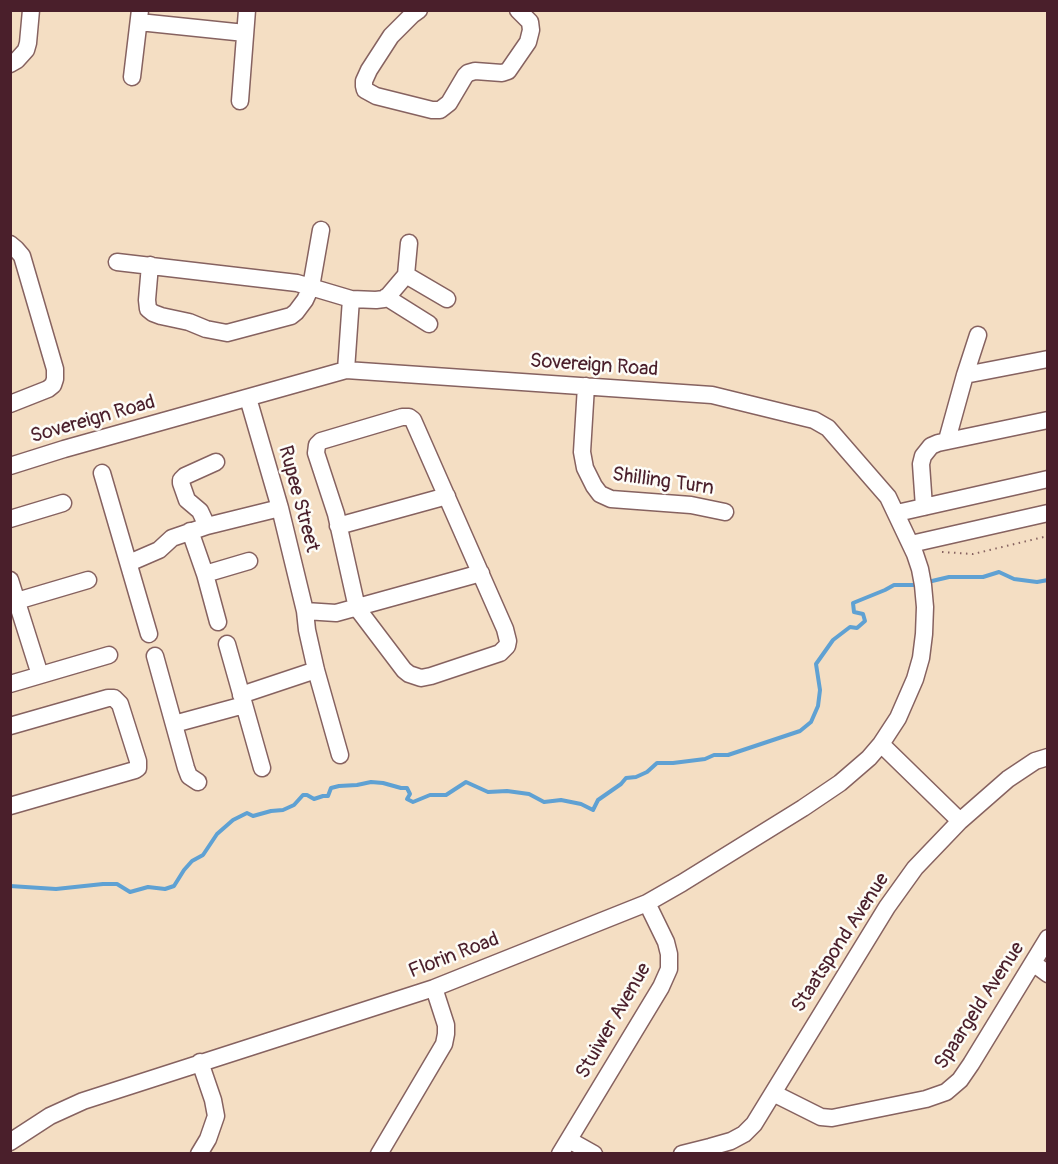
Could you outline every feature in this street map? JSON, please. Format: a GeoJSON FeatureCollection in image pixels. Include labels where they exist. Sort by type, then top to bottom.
{"type":"FeatureCollection","features":[{"type":"Feature","properties":{"kind":"street"},"geometry":{"type":"LineString","coordinates":[[10,64],[22,56],[28,44],[31,10]]}},
{"type":"Feature","properties":{"kind":"street"},"geometry":{"type":"LineString","coordinates":[[240,101],[247,10]]}},
{"type":"Feature","properties":{"kind":"street"},"geometry":{"type":"LineString","coordinates":[[419,10],[391,36],[369,70],[364,86],[365,90],[375,96],[440,110],[449,103],[468,73],[475,71],[502,73],[508,71],[513,65],[528,42],[531,30],[530,22],[519,10]]}},
{"type":"Feature","properties":{"kind":"street"},"geometry":{"type":"LineString","coordinates":[[132,77],[139,16],[245,33]]}},
{"type":"Feature","properties":{"kind":"street"},"geometry":{"type":"LineString","coordinates":[[150,265],[148,309],[161,316],[227,333],[291,316],[300,307],[311,287],[321,230]]}},
{"type":"Feature","properties":{"kind":"street"},"geometry":{"type":"LineString","coordinates":[[117,262],[297,283],[351,300],[376,300],[386,297],[406,275],[409,243]]}},
{"type":"Feature","properties":{"kind":"street"},"geometry":{"type":"LineString","coordinates":[[10,244],[22,256],[55,369],[55,379],[53,385],[48,389],[10,404]]}},
{"type":"Feature","properties":{"kind":"street"},"geometry":{"type":"LineString","coordinates":[[406,275],[447,299]]}},
{"type":"Feature","properties":{"kind":"street"},"geometry":{"type":"LineString","coordinates":[[386,297],[429,324]]}},
{"type":"Feature","properties":{"kind":"street"},"geometry":{"type":"LineString","coordinates":[[346,370],[351,300]]}},
{"type":"Feature","properties":{"kind":"street"},"geometry":{"type":"LineString","coordinates":[[947,441],[964,375],[978,335]]}},
{"type":"Feature","properties":{"kind":"street"},"geometry":{"type":"LineString","coordinates":[[964,375],[1047,359]]}},
{"type":"Feature","properties":{"kind":"street","name":"Sovereign Road"},"geometry":{"type":"LineString","coordinates":[[10,466],[346,370],[712,395],[814,420],[828,428],[888,496],[921,568],[924,634],[921,658],[907,700],[881,744]]}},
{"type":"Feature","properties":{"kind":"street","name":"Shilling Turn"},"geometry":{"type":"LineString","coordinates":[[586,386],[582,452],[585,468],[600,494],[611,499],[691,505],[725,512]]}},
{"type":"Feature","properties":{"kind":"street","name":"Rupee Street"},"geometry":{"type":"LineString","coordinates":[[248,398],[280,508],[305,612],[316,670],[340,755]]}},
{"type":"Feature","properties":{"kind":"street"},"geometry":{"type":"LineString","coordinates":[[402,417],[410,417],[447,496],[508,635],[507,646],[500,653],[421,678],[409,674],[357,608],[338,526],[316,453],[317,446],[321,441],[402,417]]}},
{"type":"Feature","properties":{"kind":"street"},"geometry":{"type":"LineString","coordinates":[[924,507],[921,473],[923,456],[931,446],[938,442],[1047,420]]}},
{"type":"Feature","properties":{"kind":"street"},"geometry":{"type":"LineString","coordinates":[[207,526],[200,511],[187,500],[181,480],[216,462]]}},
{"type":"Feature","properties":{"kind":"street"},"geometry":{"type":"LineString","coordinates":[[102,473],[150,634]]}},
{"type":"Feature","properties":{"kind":"street"},"geometry":{"type":"LineString","coordinates":[[897,513],[1047,479]]}},
{"type":"Feature","properties":{"kind":"street"},"geometry":{"type":"LineString","coordinates":[[338,526],[447,496]]}},
{"type":"Feature","properties":{"kind":"street"},"geometry":{"type":"LineString","coordinates":[[10,519],[63,503]]}},
{"type":"Feature","properties":{"kind":"street"},"geometry":{"type":"LineString","coordinates":[[129,563],[159,550],[172,538],[190,531],[280,508]]}},
{"type":"Feature","properties":{"kind":"street"},"geometry":{"type":"LineString","coordinates":[[910,544],[1047,513]]}},
{"type":"Feature","properties":{"kind":"street"},"geometry":{"type":"LineString","coordinates":[[190,531],[218,622]]}},
{"type":"Feature","properties":{"kind":"street"},"geometry":{"type":"LineString","coordinates":[[205,574],[249,561]]}},
{"type":"Feature","properties":{"kind":"street"},"geometry":{"type":"LineString","coordinates":[[305,612],[336,614],[481,573]]}},
{"type":"Feature","properties":{"kind":"street"},"geometry":{"type":"LineString","coordinates":[[10,580],[14,602],[40,675]]}},
{"type":"Feature","properties":{"kind":"street"},"geometry":{"type":"LineString","coordinates":[[14,602],[88,580]]}},
{"type":"Feature","properties":{"kind":"street"},"geometry":{"type":"LineString","coordinates":[[227,644],[262,768]]}},
{"type":"Feature","properties":{"kind":"street"},"geometry":{"type":"LineString","coordinates":[[10,684],[109,655]]}},
{"type":"Feature","properties":{"kind":"street"},"geometry":{"type":"LineString","coordinates":[[155,656],[186,768],[189,776],[198,782]]}},
{"type":"Feature","properties":{"kind":"street"},"geometry":{"type":"LineString","coordinates":[[174,724],[243,700],[316,670]]}},
{"type":"Feature","properties":{"kind":"street"},"geometry":{"type":"LineString","coordinates":[[10,726],[114,698],[120,704],[138,761],[138,768],[135,770],[10,806]]}},
{"type":"Feature","properties":{"kind":"street"},"geometry":{"type":"LineString","coordinates":[[881,744],[960,821]]}},
{"type":"Feature","properties":{"kind":"street","name":"Florin Road"},"geometry":{"type":"LineString","coordinates":[[10,1142],[50,1116],[83,1101],[434,987],[647,903],[722,859],[840,783],[869,758],[881,744]]}},
{"type":"Feature","properties":{"kind":"street","name":"Staatspond Avenue"},"geometry":{"type":"LineString","coordinates":[[682,1154],[730,1141],[744,1134],[754,1124],[887,907],[915,868],[960,821],[1008,779],[1035,760],[1047,757]]}},
{"type":"Feature","properties":{"kind":"street","name":"Stuiwer Avenue"},"geometry":{"type":"LineString","coordinates":[[564,1147],[661,987],[669,969],[666,942],[647,903]]}},
{"type":"Feature","properties":{"kind":"street","name":"Spaargeld Avenue"},"geometry":{"type":"LineString","coordinates":[[772,1093],[821,1117],[832,1118],[926,1099],[946,1092],[960,1080],[971,1064],[1047,938]]}},
{"type":"Feature","properties":{"kind":"street"},"geometry":{"type":"LineString","coordinates":[[1033,963],[1047,974]]}},
{"type":"Feature","properties":{"kind":"street"},"geometry":{"type":"LineString","coordinates":[[379,1154],[444,1044],[446,1025],[434,987]]}},
{"type":"Feature","properties":{"kind":"street"},"geometry":{"type":"LineString","coordinates":[[199,1154],[208,1139],[216,1116],[200,1062]]}},
{"type":"Feature","properties":{"kind":"street"},"geometry":{"type":"LineString","coordinates":[[564,1147],[594,1154]]}},
{"type":"Feature","properties":{"kind":"path"},"geometry":{"type":"LineString","coordinates":[[941,552],[973,554],[1047,536]]}},
{"type":"Feature","properties":{"kind":"waterway"},"geometry":{"type":"LineString","coordinates":[[932,581],[949,577],[983,577],[999,572],[1014,579],[1037,582],[1048,580]]}},
{"type":"Feature","properties":{"kind":"waterway"},"geometry":{"type":"LineString","coordinates":[[10,886],[56,889],[117,884],[130,892],[148,887],[165,889],[174,886],[192,861],[203,855],[217,834],[233,820],[247,813],[253,816],[283,810],[294,805],[303,795],[314,799],[328,796],[331,788],[339,786],[371,782],[407,788],[410,794],[407,799],[413,802],[430,795],[446,795],[466,782],[488,792],[507,791],[529,794],[544,802],[561,800],[581,804],[593,810],[598,800],[626,778],[647,772],[657,763],[728,755],[800,731],[811,722],[818,706],[820,690],[816,664],[833,640],[850,627],[857,628],[865,621],[863,614],[854,612],[853,603],[894,585],[914,585]]}}]}
